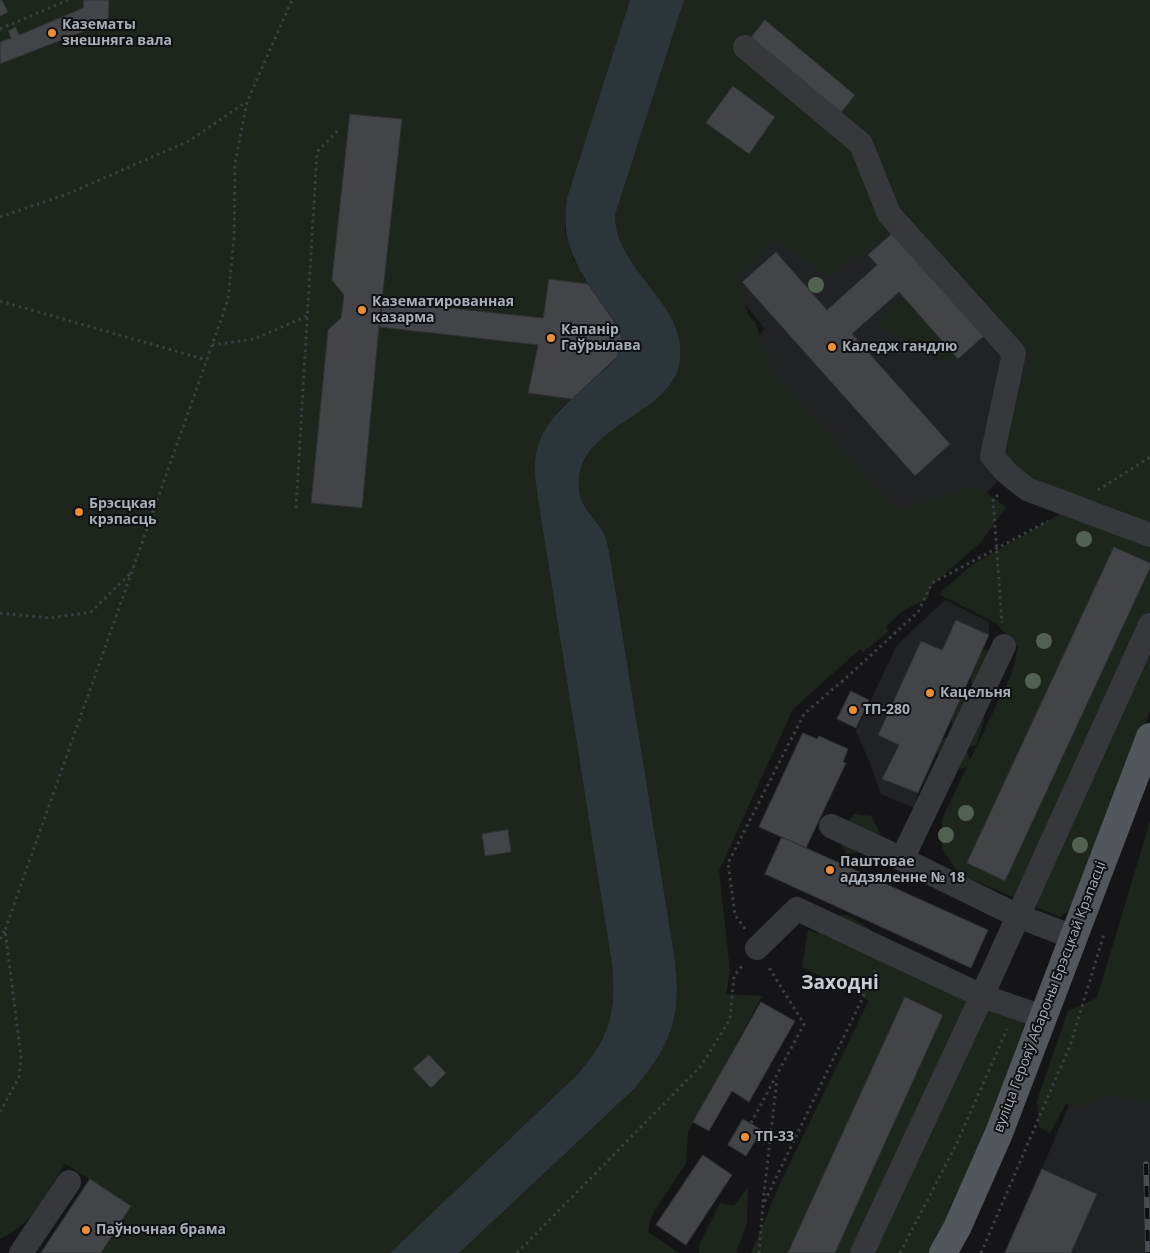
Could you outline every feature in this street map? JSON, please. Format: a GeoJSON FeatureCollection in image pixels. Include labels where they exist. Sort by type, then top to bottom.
{"type":"FeatureCollection","features":[{"type":"Feature","properties":{"kind":"main road","name":"вуліца Герояў Абароны Брэсцкай Крэпасці"},"geometry":{"type":"LineString","coordinates":[[943,1253],[957,1228],[999,1133],[1150,737]]}},
{"type":"Feature","properties":{"kind":"lane"},"geometry":{"type":"LineString","coordinates":[[745,47],[861,144],[889,214],[1014,353],[992,456],[1027,490],[1150,536]]}},
{"type":"Feature","properties":{"kind":"lane"},"geometry":{"type":"LineString","coordinates":[[862,1253],[982,996],[1150,626]]}},
{"type":"Feature","properties":{"kind":"lane"},"geometry":{"type":"LineString","coordinates":[[902,859],[1004,646]]}},
{"type":"Feature","properties":{"kind":"lane"},"geometry":{"type":"LineString","coordinates":[[831,826],[1018,916],[1073,937]]}},
{"type":"Feature","properties":{"kind":"lane"},"geometry":{"type":"LineString","coordinates":[[758,948],[797,909],[982,996],[1043,1017]]}},
{"type":"Feature","properties":{"kind":"lane"},"geometry":{"type":"LineString","coordinates":[[21,1253],[69,1182]]}},
{"type":"Feature","properties":{"kind":"path"},"geometry":{"type":"LineString","coordinates":[[0,29],[68,0]]}},
{"type":"Feature","properties":{"kind":"path"},"geometry":{"type":"LineString","coordinates":[[0,939],[5,930],[228,300],[234,238],[235,163],[246,102],[292,0]]}},
{"type":"Feature","properties":{"kind":"path"},"geometry":{"type":"LineString","coordinates":[[0,217],[67,194],[189,141],[246,102]]}},
{"type":"Feature","properties":{"kind":"path"},"geometry":{"type":"LineString","coordinates":[[296,508],[317,152],[340,128]]}},
{"type":"Feature","properties":{"kind":"path"},"geometry":{"type":"LineString","coordinates":[[0,301],[207,360]]}},
{"type":"Feature","properties":{"kind":"path"},"geometry":{"type":"LineString","coordinates":[[212,345],[254,339],[307,316]]}},
{"type":"Feature","properties":{"kind":"path"},"geometry":{"type":"LineString","coordinates":[[751,1123],[804,1024],[758,948],[735,915],[728,863],[804,714],[918,612],[932,583],[1073,507],[1150,457]]}},
{"type":"Feature","properties":{"kind":"path"},"geometry":{"type":"LineString","coordinates":[[1004,646],[993,499],[1016,480]]}},
{"type":"Feature","properties":{"kind":"path"},"geometry":{"type":"LineString","coordinates":[[0,613],[50,618],[91,612],[132,572]]}},
{"type":"Feature","properties":{"kind":"path"},"geometry":{"type":"LineString","coordinates":[[0,1112],[19,1077],[21,1057],[5,930]]}},
{"type":"Feature","properties":{"kind":"path"},"geometry":{"type":"LineString","coordinates":[[981,1253],[1071,1043],[1105,932]]}},
{"type":"Feature","properties":{"kind":"path"},"geometry":{"type":"LineString","coordinates":[[517,1253],[700,1066],[730,1019],[734,976],[758,948]]}},
{"type":"Feature","properties":{"kind":"path"},"geometry":{"type":"LineString","coordinates":[[763,1205],[876,970],[885,973]]}},
{"type":"Feature","properties":{"kind":"path"},"geometry":{"type":"LineString","coordinates":[[900,1253],[957,1143],[1017,1008]]}},
{"type":"Feature","properties":{"kind":"path"},"geometry":{"type":"LineString","coordinates":[[759,1253],[777,1076]]}},
{"type":"Feature","properties":{"kind":"shaded area"},"geometry":{"type":"Polygon","coordinates":[[[0,0],[630,0],[567,198],[565,213],[565,229],[573,259],[618,328],[622,342],[617,357],[560,409],[550,422],[614,979],[610,1019],[595,1052],[578,1074],[390,1253],[41,1253],[90,1179],[65,1164],[35,1213],[16,1230],[0,1239],[0,0]]]}},
{"type":"Feature","properties":{"kind":"shaded area"},"geometry":{"type":"Polygon","coordinates":[[[630,0],[684,0],[615,215],[618,235],[626,253],[673,321],[679,340],[680,360],[674,379],[661,395],[591,449],[581,467],[579,488],[582,501],[603,532],[609,551],[674,954],[677,994],[672,1026],[659,1056],[635,1088],[459,1253],[390,1253],[578,1074],[589,1061],[604,1036],[612,1010],[612,964],[538,498],[535,463],[537,448],[550,422],[570,400],[613,362],[618,355],[622,343],[617,325],[588,283],[574,257],[566,230],[565,215],[567,198],[630,0]]]}},
{"type":"Feature","properties":{"kind":"shaded area"},"geometry":{"type":"Polygon","coordinates":[[[684,0],[1150,0],[1150,523],[1031,481],[1005,459],[1002,429],[1033,355],[904,212],[886,228],[885,235],[861,257],[854,255],[829,277],[776,240],[734,279],[745,290],[747,313],[756,324],[769,367],[896,510],[977,486],[1006,507],[981,542],[931,586],[928,598],[903,611],[886,626],[888,632],[863,652],[860,649],[793,709],[719,871],[730,971],[726,994],[762,996],[688,1132],[686,1163],[651,1217],[648,1232],[679,1253],[459,1253],[635,1088],[659,1056],[667,1041],[675,1010],[677,994],[674,954],[609,551],[602,530],[583,503],[579,488],[580,472],[586,458],[596,445],[608,433],[662,393],[676,374],[677,334],[662,304],[623,248],[617,232],[615,215],[684,0]]]}},
{"type":"Feature","properties":{"kind":"shaded area"},"geometry":{"type":"Polygon","coordinates":[[[702,133],[1051,241],[1066,422],[1007,473],[963,515],[709,632],[667,425],[765,329],[694,240],[702,133]]]}},
{"type":"Feature","properties":{"kind":"shaded area"},"geometry":{"type":"Polygon","coordinates":[[[904,299],[958,355],[951,362],[876,324],[904,299]]]}},
{"type":"Feature","properties":{"kind":"shaded area"},"geometry":{"type":"Polygon","coordinates":[[[1065,511],[1150,544],[1150,711],[1072,908],[1060,917],[959,874],[942,848],[942,819],[967,767],[956,770],[939,759],[937,744],[954,731],[951,720],[956,699],[972,686],[970,675],[980,650],[995,651],[1003,676],[981,698],[984,721],[976,745],[966,748],[970,760],[1012,673],[1018,647],[996,623],[939,594],[969,567],[1065,511]]]}},
{"type":"Feature","properties":{"kind":"shaded area","name":"Кацельня"},"geometry":{"type":"Polygon","coordinates":[[[945,600],[989,622],[989,635],[918,793],[914,808],[881,794],[856,731],[897,645],[945,600]]]}},
{"type":"Feature","properties":{"kind":"shaded area"},"geometry":{"type":"Polygon","coordinates":[[[854,814],[871,816],[880,833],[869,851],[847,854],[836,838],[854,814]]]}},
{"type":"Feature","properties":{"kind":"shaded area"},"geometry":{"type":"Polygon","coordinates":[[[1150,821],[1150,1104],[1108,1094],[1083,1106],[1066,1104],[1050,1133],[1039,1127],[1037,1101],[1068,1011],[1097,998],[1150,821]]]}},
{"type":"Feature","properties":{"kind":"shaded area"},"geometry":{"type":"Polygon","coordinates":[[[1150,876],[1150,1253],[1005,1253],[1124,974],[1150,876]]]}},
{"type":"Feature","properties":{"kind":"shaded area"},"geometry":{"type":"Polygon","coordinates":[[[846,915],[867,927],[923,975],[923,980],[1029,1025],[972,1167],[930,1253],[751,1253],[778,1188],[869,1000],[802,967],[808,930],[818,934],[822,916],[846,915]]]}},
{"type":"Feature","properties":{"kind":"shaded area"},"geometry":{"type":"Polygon","coordinates":[[[748,1187],[747,1223],[736,1253],[699,1253],[700,1243],[720,1203],[734,1206],[748,1187]]]}},
{"type":"Feature","properties":{"kind":"building"},"geometry":{"type":"Polygon","coordinates":[[[0,0],[2,0],[8,12],[0,16],[0,0]]]}},
{"type":"Feature","properties":{"kind":"building","name":"Казематы знешняга вала"},"geometry":{"type":"Polygon","coordinates":[[[84,0],[109,0],[108,22],[0,64],[0,42],[11,38],[8,31],[16,27],[19,35],[83,8],[84,0]]]}},
{"type":"Feature","properties":{"kind":"building"},"geometry":{"type":"Polygon","coordinates":[[[765,20],[855,95],[840,114],[750,39],[765,20]]]}},
{"type":"Feature","properties":{"kind":"building"},"geometry":{"type":"Polygon","coordinates":[[[733,86],[775,117],[749,154],[706,123],[733,86]]]}},
{"type":"Feature","properties":{"kind":"building","name":"Казематированная казарма"},"geometry":{"type":"Polygon","coordinates":[[[350,114],[402,119],[379,327],[362,508],[311,503],[328,330],[341,318],[344,295],[332,280],[350,114]]]}},
{"type":"Feature","properties":{"kind":"building","name":"Каледж гандлю"},"geometry":{"type":"Polygon","coordinates":[[[894,232],[985,335],[958,359],[899,292],[852,334],[950,444],[915,476],[742,282],[776,252],[827,310],[877,265],[868,255],[894,232]]]}},
{"type":"Feature","properties":{"kind":"building","name":"Капанір Гаўрылава"},"geometry":{"type":"Polygon","coordinates":[[[549,279],[588,284],[621,334],[622,342],[617,357],[572,399],[528,393],[538,345],[379,327],[383,301],[543,318],[549,279]]]}},
{"type":"Feature","properties":{"kind":"building"},"geometry":{"type":"Polygon","coordinates":[[[1114,547],[1150,563],[1150,568],[1005,881],[967,863],[1114,547]]]}},
{"type":"Feature","properties":{"kind":"building","name":"Кацельня"},"geometry":{"type":"Polygon","coordinates":[[[956,620],[989,635],[918,793],[882,779],[899,745],[878,735],[921,641],[942,650],[956,620]]]}},
{"type":"Feature","properties":{"kind":"building","name":"ТП-280"},"geometry":{"type":"Polygon","coordinates":[[[851,691],[869,700],[856,728],[837,719],[851,691]]]}},
{"type":"Feature","properties":{"kind":"building"},"geometry":{"type":"Polygon","coordinates":[[[803,733],[817,739],[819,736],[848,749],[843,762],[846,763],[806,848],[759,827],[803,733]]]}},
{"type":"Feature","properties":{"kind":"building"},"geometry":{"type":"Polygon","coordinates":[[[508,830],[511,852],[485,856],[482,834],[508,830]]]}},
{"type":"Feature","properties":{"kind":"building"},"geometry":{"type":"Polygon","coordinates":[[[782,837],[988,930],[971,968],[765,874],[782,837]]]}},
{"type":"Feature","properties":{"kind":"building"},"geometry":{"type":"Polygon","coordinates":[[[905,997],[943,1015],[835,1253],[788,1253],[905,997]]]}},
{"type":"Feature","properties":{"kind":"building"},"geometry":{"type":"Polygon","coordinates":[[[761,1002],[795,1021],[749,1102],[732,1091],[709,1131],[693,1122],[761,1002]]]}},
{"type":"Feature","properties":{"kind":"building"},"geometry":{"type":"Polygon","coordinates":[[[429,1055],[446,1073],[431,1088],[413,1069],[429,1055]]]}},
{"type":"Feature","properties":{"kind":"building","name":"ТП-33"},"geometry":{"type":"Polygon","coordinates":[[[743,1119],[762,1130],[746,1156],[728,1145],[743,1119]]]}},
{"type":"Feature","properties":{"kind":"building"},"geometry":{"type":"Polygon","coordinates":[[[703,1155],[732,1175],[686,1245],[656,1225],[703,1155]]]}},
{"type":"Feature","properties":{"kind":"building"},"geometry":{"type":"Polygon","coordinates":[[[1042,1169],[1097,1194],[1071,1253],[1005,1253],[1042,1169]]]}},
{"type":"Feature","properties":{"kind":"building","name":"Паўночная брама"},"geometry":{"type":"Polygon","coordinates":[[[90,1179],[131,1206],[101,1253],[41,1253],[90,1179]]]}},
{"type":"Feature","properties":{"kind":"railway"},"geometry":{"type":"LineString","coordinates":[[1146,1164],[1148,1253]]}},
{"type":"Feature","properties":{"kind":"place","name":"Казематы знешняга вала"},"geometry":{"type":"Point","coordinates":[52,33]}},
{"type":"Feature","properties":{"kind":"place","name":"Казематированная казарма"},"geometry":{"type":"Point","coordinates":[362,310]}},
{"type":"Feature","properties":{"kind":"place","name":"Капанір Гаўрылава"},"geometry":{"type":"Point","coordinates":[551,338]}},
{"type":"Feature","properties":{"kind":"place","name":"Каледж гандлю"},"geometry":{"type":"Point","coordinates":[832,347]}},
{"type":"Feature","properties":{"kind":"place","name":"Брэсцкая крэпасць"},"geometry":{"type":"Point","coordinates":[79,512]}},
{"type":"Feature","properties":{"kind":"place","name":"Кацельня"},"geometry":{"type":"Point","coordinates":[930,693]}},
{"type":"Feature","properties":{"kind":"place","name":"ТП-280"},"geometry":{"type":"Point","coordinates":[853,710]}},
{"type":"Feature","properties":{"kind":"place","name":"Паштовае аддзяленне № 18"},"geometry":{"type":"Point","coordinates":[830,870]}},
{"type":"Feature","properties":{"kind":"place","name":"ТП-33"},"geometry":{"type":"Point","coordinates":[745,1137]}},
{"type":"Feature","properties":{"kind":"place","name":"Паўночная брама"},"geometry":{"type":"Point","coordinates":[86,1230]}},
{"type":"Feature","properties":{"kind":"district","name":"Заходні"},"geometry":{"type":"Point","coordinates":[840,984]}}]}
